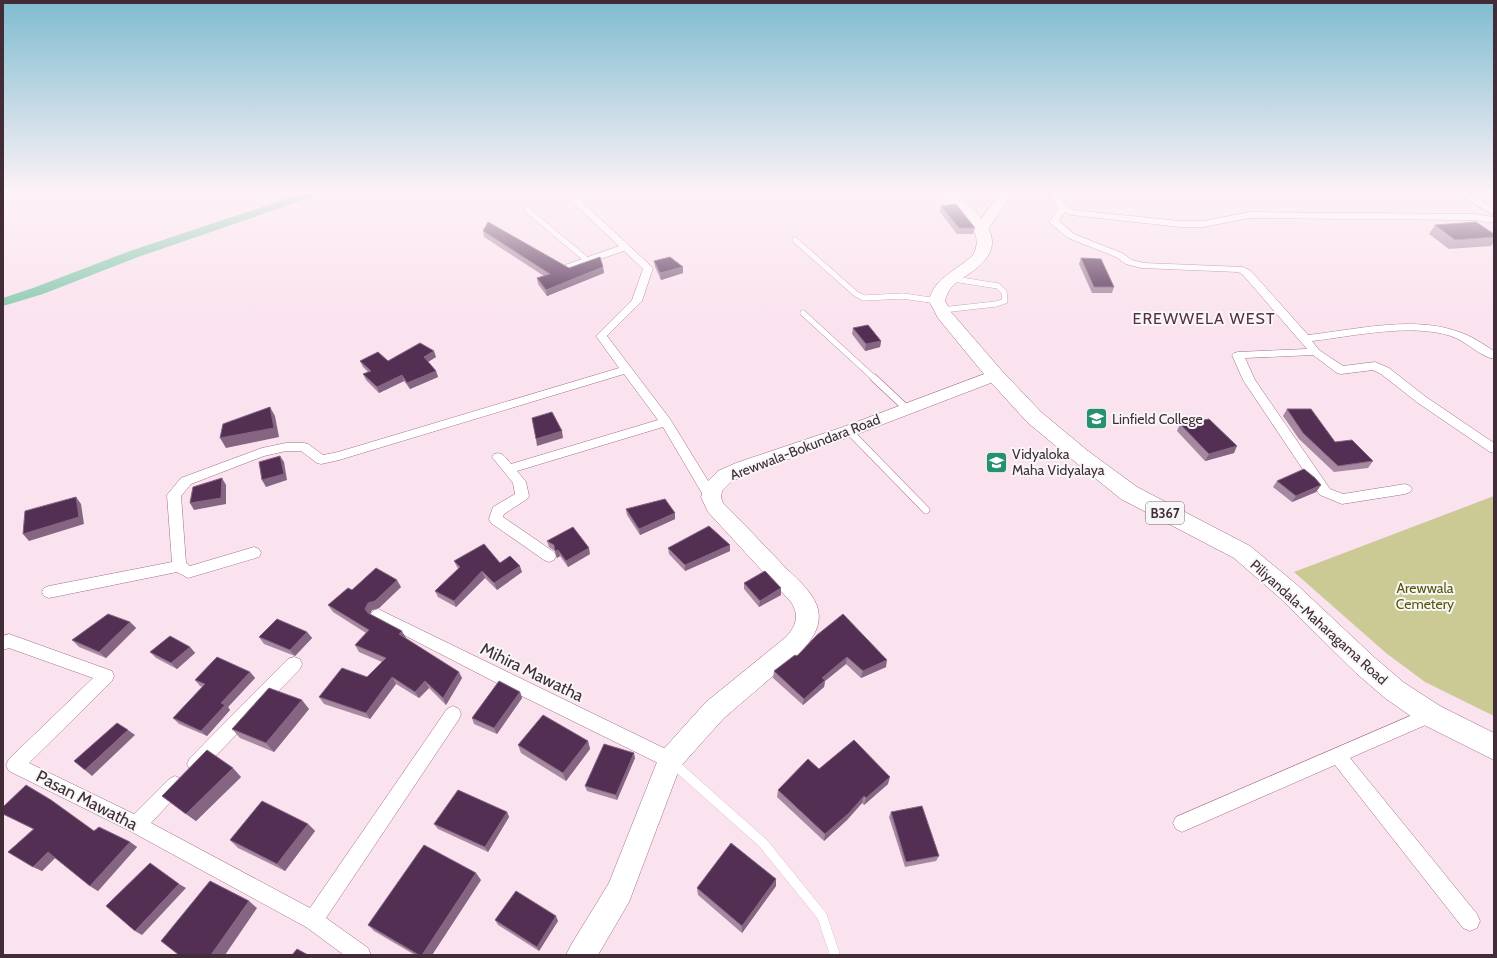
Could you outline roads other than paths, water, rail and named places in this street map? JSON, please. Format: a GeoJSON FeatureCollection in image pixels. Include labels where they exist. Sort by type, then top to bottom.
{"type":"FeatureCollection","features":[{"type":"Feature","properties":{"kind":"main road"},"geometry":{"type":"LineString","coordinates":[[940,306],[941,288],[979,259],[983,251],[983,236]]}},
{"type":"Feature","properties":{"kind":"main road","name":"Piliyandala-Maharagama Road"},"geometry":{"type":"LineString","coordinates":[[940,306],[995,375],[1034,417],[1080,456],[1129,493],[1242,552],[1288,591],[1364,665],[1394,690],[1431,715],[1494,747]]}},
{"type":"Feature","properties":{"kind":"street"},"geometry":{"type":"LineString","coordinates":[[581,955],[619,892],[670,760],[715,710],[794,644],[805,631],[807,618],[806,607],[799,596],[724,519],[715,507],[711,497],[666,422],[601,336],[637,301],[648,268],[613,236]]}},
{"type":"Feature","properties":{"kind":"street"},"geometry":{"type":"LineString","coordinates":[[1071,236],[1118,255],[1130,262],[1144,266],[1240,269],[1247,273],[1315,352],[1341,370],[1375,366],[1385,371],[1422,400],[1494,449]]}},
{"type":"Feature","properties":{"kind":"street"},"geometry":{"type":"LineString","coordinates":[[568,267],[626,248]]}},
{"type":"Feature","properties":{"kind":"street"},"geometry":{"type":"LineString","coordinates":[[1305,339],[1401,327],[1441,330],[1456,334],[1474,343],[1494,356]]}},
{"type":"Feature","properties":{"kind":"street"},"geometry":{"type":"LineString","coordinates":[[1315,352],[1238,355],[1249,380],[1325,492],[1342,499],[1405,489]]}},
{"type":"Feature","properties":{"kind":"street"},"geometry":{"type":"LineString","coordinates":[[179,566],[174,495],[186,481],[262,452],[286,447],[304,447],[321,460],[339,456],[627,369]]}},
{"type":"Feature","properties":{"kind":"street","name":"Arewwala-Bokundara Road"},"geometry":{"type":"LineString","coordinates":[[711,497],[713,488],[725,476],[743,468],[849,431],[995,375]]}},
{"type":"Feature","properties":{"kind":"street"},"geometry":{"type":"LineString","coordinates":[[508,469],[666,422]]}},
{"type":"Feature","properties":{"kind":"street"},"geometry":{"type":"LineString","coordinates":[[498,457],[519,482],[522,496],[498,511],[496,518],[549,556]]}},
{"type":"Feature","properties":{"kind":"street"},"geometry":{"type":"LineString","coordinates":[[49,592],[179,566],[188,572],[254,553]]}},
{"type":"Feature","properties":{"kind":"street","name":"Mihira Mawatha"},"geometry":{"type":"LineString","coordinates":[[378,615],[528,691],[670,760]]}},
{"type":"Feature","properties":{"kind":"street","name":"Pasan Mawatha"},"geometry":{"type":"LineString","coordinates":[[3,643],[9,641],[106,676],[15,765],[136,825],[313,920],[361,955]]}},
{"type":"Feature","properties":{"kind":"street"},"geometry":{"type":"LineString","coordinates":[[136,825],[294,664]]}},
{"type":"Feature","properties":{"kind":"street"},"geometry":{"type":"LineString","coordinates":[[313,920],[453,714]]}},
{"type":"Feature","properties":{"kind":"street"},"geometry":{"type":"LineString","coordinates":[[1182,822],[1431,715]]}},
{"type":"Feature","properties":{"kind":"street"},"geometry":{"type":"LineString","coordinates":[[1337,755],[1470,921]]}},
{"type":"Feature","properties":{"kind":"lane"},"geometry":{"type":"LineString","coordinates":[[558,236],[587,260]]}},
{"type":"Feature","properties":{"kind":"lane"},"geometry":{"type":"LineString","coordinates":[[795,240],[856,294],[864,298],[902,296],[940,306],[996,304],[1005,301],[1001,288],[998,286],[954,278]]}},
{"type":"Feature","properties":{"kind":"lane"},"geometry":{"type":"LineString","coordinates":[[803,313],[906,408]]}},
{"type":"Feature","properties":{"kind":"lane"},"geometry":{"type":"LineString","coordinates":[[849,431],[926,510]]}},
{"type":"Feature","properties":{"kind":"lane"},"geometry":{"type":"LineString","coordinates":[[670,760],[763,843],[822,916],[835,955]]}},
{"type":"Feature","properties":{"kind":"waterway"},"geometry":{"type":"LineString","coordinates":[[3,302],[38,291],[134,254],[188,236]]}},
{"type":"Feature","properties":{"kind":"place","name":"Linfield College"},"geometry":{"type":"Point","coordinates":[1097,419]}},
{"type":"Feature","properties":{"kind":"place","name":"Vidyaloka Maha Vidyalaya"},"geometry":{"type":"Point","coordinates":[997,462]}},
{"type":"Feature","properties":{"kind":"district","name":"EREWWELA WEST"},"geometry":{"type":"Point","coordinates":[1204,318]}},
{"type":"Feature","properties":{"kind":"park label","name":"Arewwala Cemetery"},"geometry":{"type":"Point","coordinates":[1425,596]}}]}
